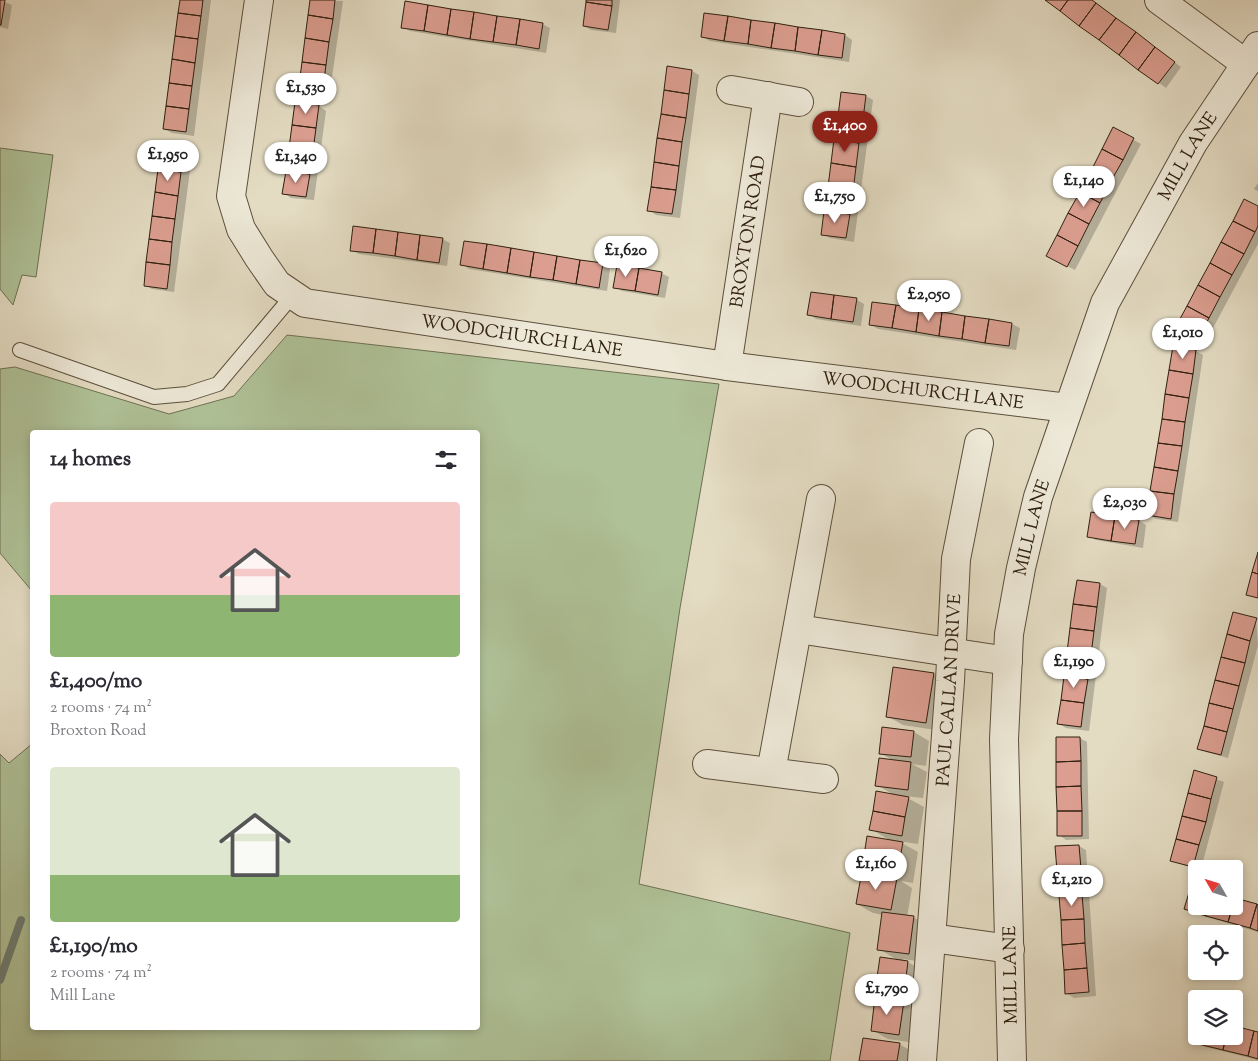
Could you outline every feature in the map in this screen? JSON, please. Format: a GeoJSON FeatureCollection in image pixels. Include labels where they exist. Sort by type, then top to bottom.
{"type":"FeatureCollection","features":[{"type":"Feature","properties":{"kind":"street","name":"WOODCHURCH LANE"},"geometry":{"type":"LineString","coordinates":[[259,0],[231,196],[241,229],[259,258],[277,284],[305,303],[727,366],[1068,408]]}},
{"type":"Feature","properties":{"kind":"street"},"geometry":{"type":"LineString","coordinates":[[1159,0],[1252,55]]}},
{"type":"Feature","properties":{"kind":"street","name":"MILL LANE"},"geometry":{"type":"LineString","coordinates":[[1012,1061],[1004,740],[1009,634],[1025,551],[1038,497],[1105,303],[1193,143],[1252,55]]}},
{"type":"Feature","properties":{"kind":"street"},"geometry":{"type":"LineString","coordinates":[[731,90],[799,102]]}},
{"type":"Feature","properties":{"kind":"street","name":"BROXTON ROAD"},"geometry":{"type":"LineString","coordinates":[[727,366],[768,96]]}},
{"type":"Feature","properties":{"kind":"street","name":"PAUL CALLAN DRIVE"},"geometry":{"type":"LineString","coordinates":[[922,1061],[932,938],[956,559],[979,443]]}},
{"type":"Feature","properties":{"kind":"street"},"geometry":{"type":"LineString","coordinates":[[771,772],[821,499]]}},
{"type":"Feature","properties":{"kind":"street"},"geometry":{"type":"LineString","coordinates":[[798,629],[1008,661]]}},
{"type":"Feature","properties":{"kind":"street"},"geometry":{"type":"LineString","coordinates":[[707,764],[824,779]]}},
{"type":"Feature","properties":{"kind":"street"},"geometry":{"type":"LineString","coordinates":[[932,938],[1010,949]]}},
{"type":"Feature","properties":{"kind":"lane"},"geometry":{"type":"LineString","coordinates":[[20,350],[154,397],[187,394],[218,384],[294,295]]}},
{"type":"Feature","properties":{"kind":"green space"},"geometry":{"type":"Polygon","coordinates":[[[0,148],[53,155],[36,277],[22,275],[13,305],[0,289],[0,148]]]}},
{"type":"Feature","properties":{"kind":"green space"},"geometry":{"type":"Polygon","coordinates":[[[287,335],[719,384],[680,608],[639,884],[850,933],[830,1061],[0,1061],[0,754],[9,763],[30,746],[30,1030],[480,1030],[480,430],[30,430],[30,589],[0,553],[0,369],[15,367],[169,414],[234,396],[287,335]]]}},
{"type":"Feature","properties":{"kind":"building"},"geometry":{"type":"Polygon","coordinates":[[[0,0],[5,0],[1,25],[0,25],[0,0]]]}},
{"type":"Feature","properties":{"kind":"building"},"geometry":{"type":"Polygon","coordinates":[[[180,0],[203,0],[201,16],[178,13],[180,0]]]}},
{"type":"Feature","properties":{"kind":"building"},"geometry":{"type":"Polygon","coordinates":[[[310,0],[335,0],[333,19],[308,15],[310,0]]]}},
{"type":"Feature","properties":{"kind":"building"},"geometry":{"type":"Polygon","coordinates":[[[586,0],[612,0],[612,6],[586,2],[586,0]]]}},
{"type":"Feature","properties":{"kind":"building"},"geometry":{"type":"Polygon","coordinates":[[[1045,0],[1068,0],[1060,11],[1045,0]]]}},
{"type":"Feature","properties":{"kind":"building"},"geometry":{"type":"Polygon","coordinates":[[[1068,0],[1092,0],[1096,3],[1079,26],[1060,11],[1068,0]]]}},
{"type":"Feature","properties":{"kind":"building"},"geometry":{"type":"Polygon","coordinates":[[[405,1],[428,5],[424,31],[401,28],[405,1]]]}},
{"type":"Feature","properties":{"kind":"building"},"geometry":{"type":"Polygon","coordinates":[[[586,2],[612,6],[608,30],[583,26],[586,2]]]}},
{"type":"Feature","properties":{"kind":"building"},"geometry":{"type":"Polygon","coordinates":[[[1096,3],[1116,18],[1099,40],[1079,26],[1096,3]]]}},
{"type":"Feature","properties":{"kind":"building"},"geometry":{"type":"Polygon","coordinates":[[[428,5],[451,9],[447,35],[424,31],[428,5]]]}},
{"type":"Feature","properties":{"kind":"building"},"geometry":{"type":"Polygon","coordinates":[[[451,9],[474,12],[470,39],[447,35],[451,9]]]}},
{"type":"Feature","properties":{"kind":"building"},"geometry":{"type":"Polygon","coordinates":[[[474,12],[497,16],[493,42],[470,39],[474,12]]]}},
{"type":"Feature","properties":{"kind":"building"},"geometry":{"type":"Polygon","coordinates":[[[178,13],[201,16],[198,39],[175,36],[178,13]]]}},
{"type":"Feature","properties":{"kind":"building"},"geometry":{"type":"Polygon","coordinates":[[[704,13],[728,16],[724,41],[701,37],[704,13]]]}},
{"type":"Feature","properties":{"kind":"building"},"geometry":{"type":"Polygon","coordinates":[[[308,15],[333,19],[329,42],[305,38],[308,15]]]}},
{"type":"Feature","properties":{"kind":"building"},"geometry":{"type":"Polygon","coordinates":[[[497,16],[520,19],[516,45],[493,42],[497,16]]]}},
{"type":"Feature","properties":{"kind":"building"},"geometry":{"type":"Polygon","coordinates":[[[728,16],[751,20],[748,44],[724,41],[728,16]]]}},
{"type":"Feature","properties":{"kind":"building"},"geometry":{"type":"Polygon","coordinates":[[[1116,18],[1136,32],[1119,55],[1099,40],[1116,18]]]}},
{"type":"Feature","properties":{"kind":"building"},"geometry":{"type":"Polygon","coordinates":[[[520,19],[543,23],[539,49],[516,45],[520,19]]]}},
{"type":"Feature","properties":{"kind":"building"},"geometry":{"type":"Polygon","coordinates":[[[751,20],[775,23],[771,48],[748,44],[751,20]]]}},
{"type":"Feature","properties":{"kind":"building"},"geometry":{"type":"Polygon","coordinates":[[[775,23],[798,27],[795,51],[771,48],[775,23]]]}},
{"type":"Feature","properties":{"kind":"building"},"geometry":{"type":"Polygon","coordinates":[[[798,27],[822,30],[818,55],[795,51],[798,27]]]}},
{"type":"Feature","properties":{"kind":"building"},"geometry":{"type":"Polygon","coordinates":[[[822,30],[845,34],[842,58],[818,55],[822,30]]]}},
{"type":"Feature","properties":{"kind":"building"},"geometry":{"type":"Polygon","coordinates":[[[1136,32],[1155,47],[1138,70],[1119,55],[1136,32]]]}},
{"type":"Feature","properties":{"kind":"building"},"geometry":{"type":"Polygon","coordinates":[[[175,36],[198,39],[195,63],[172,59],[175,36]]]}},
{"type":"Feature","properties":{"kind":"building"},"geometry":{"type":"Polygon","coordinates":[[[305,38],[329,42],[326,65],[302,62],[305,38]]]}},
{"type":"Feature","properties":{"kind":"building"},"geometry":{"type":"Polygon","coordinates":[[[1155,47],[1175,62],[1158,84],[1138,70],[1155,47]]]}},
{"type":"Feature","properties":{"kind":"building"},"geometry":{"type":"Polygon","coordinates":[[[172,59],[195,63],[192,86],[169,83],[172,59]]]}},
{"type":"Feature","properties":{"kind":"building"},"geometry":{"type":"Polygon","coordinates":[[[302,62],[326,65],[323,88],[299,85],[302,62]]]}},
{"type":"Feature","properties":{"kind":"building"},"geometry":{"type":"Polygon","coordinates":[[[667,66],[692,70],[689,94],[664,90],[667,66]]]}},
{"type":"Feature","properties":{"kind":"building"},"geometry":{"type":"Polygon","coordinates":[[[169,83],[192,86],[189,109],[166,106],[169,83]]]}},
{"type":"Feature","properties":{"kind":"building"},"geometry":{"type":"Polygon","coordinates":[[[664,90],[689,94],[686,118],[661,114],[664,90]]]}},
{"type":"Feature","properties":{"kind":"building"},"geometry":{"type":"Polygon","coordinates":[[[841,92],[866,95],[863,119],[838,116],[841,92]]]}},
{"type":"Feature","properties":{"kind":"building"},"geometry":{"type":"Polygon","coordinates":[[[295,102],[319,105],[316,128],[292,125],[295,102]]]}},
{"type":"Feature","properties":{"kind":"building"},"geometry":{"type":"Polygon","coordinates":[[[166,106],[189,109],[186,132],[163,129],[166,106]]]}},
{"type":"Feature","properties":{"kind":"building"},"geometry":{"type":"Polygon","coordinates":[[[661,114],[686,118],[682,142],[657,138],[661,114]]]}},
{"type":"Feature","properties":{"kind":"building"},"geometry":{"type":"Polygon","coordinates":[[[838,116],[863,119],[859,143],[834,139],[838,116]]]}},
{"type":"Feature","properties":{"kind":"building"},"geometry":{"type":"Polygon","coordinates":[[[292,125],[316,128],[313,151],[289,148],[292,125]]]}},
{"type":"Feature","properties":{"kind":"building"},"geometry":{"type":"Polygon","coordinates":[[[1113,127],[1134,138],[1123,160],[1102,149],[1113,127]]]}},
{"type":"Feature","properties":{"kind":"building"},"geometry":{"type":"Polygon","coordinates":[[[657,138],[682,142],[679,166],[654,162],[657,138]]]}},
{"type":"Feature","properties":{"kind":"building"},"geometry":{"type":"Polygon","coordinates":[[[834,139],[859,143],[856,167],[831,163],[834,139]]]}},
{"type":"Feature","properties":{"kind":"building"},"geometry":{"type":"Polygon","coordinates":[[[161,146],[184,149],[181,172],[158,169],[161,146]]]}},
{"type":"Feature","properties":{"kind":"building"},"geometry":{"type":"Polygon","coordinates":[[[289,148],[313,151],[310,174],[286,171],[289,148]]]}},
{"type":"Feature","properties":{"kind":"building"},"geometry":{"type":"Polygon","coordinates":[[[1102,149],[1123,160],[1111,181],[1091,171],[1102,149]]]}},
{"type":"Feature","properties":{"kind":"building"},"geometry":{"type":"Polygon","coordinates":[[[654,162],[679,166],[676,190],[651,187],[654,162]]]}},
{"type":"Feature","properties":{"kind":"building"},"geometry":{"type":"Polygon","coordinates":[[[831,163],[856,167],[853,191],[828,187],[831,163]]]}},
{"type":"Feature","properties":{"kind":"building"},"geometry":{"type":"Polygon","coordinates":[[[158,169],[181,172],[178,196],[155,192],[158,169]]]}},
{"type":"Feature","properties":{"kind":"building"},"geometry":{"type":"Polygon","coordinates":[[[286,171],[310,174],[306,197],[282,194],[286,171]]]}},
{"type":"Feature","properties":{"kind":"building"},"geometry":{"type":"Polygon","coordinates":[[[1091,171],[1111,181],[1100,203],[1080,192],[1091,171]]]}},
{"type":"Feature","properties":{"kind":"building"},"geometry":{"type":"Polygon","coordinates":[[[651,187],[676,190],[672,214],[647,211],[651,187]]]}},
{"type":"Feature","properties":{"kind":"building"},"geometry":{"type":"Polygon","coordinates":[[[828,187],[853,191],[850,214],[824,211],[828,187]]]}},
{"type":"Feature","properties":{"kind":"building"},"geometry":{"type":"Polygon","coordinates":[[[155,192],[178,196],[175,219],[152,216],[155,192]]]}},
{"type":"Feature","properties":{"kind":"building"},"geometry":{"type":"Polygon","coordinates":[[[1080,192],[1100,203],[1089,224],[1068,213],[1080,192]]]}},
{"type":"Feature","properties":{"kind":"building"},"geometry":{"type":"Polygon","coordinates":[[[1244,199],[1258,206],[1258,226],[1255,232],[1233,221],[1244,199]]]}},
{"type":"Feature","properties":{"kind":"building"},"geometry":{"type":"Polygon","coordinates":[[[824,211],[850,214],[846,238],[821,235],[824,211]]]}},
{"type":"Feature","properties":{"kind":"building"},"geometry":{"type":"Polygon","coordinates":[[[1068,213],[1089,224],[1078,246],[1057,235],[1068,213]]]}},
{"type":"Feature","properties":{"kind":"building"},"geometry":{"type":"Polygon","coordinates":[[[152,216],[175,219],[172,242],[149,239],[152,216]]]}},
{"type":"Feature","properties":{"kind":"building"},"geometry":{"type":"Polygon","coordinates":[[[1233,221],[1255,232],[1244,254],[1221,242],[1233,221]]]}},
{"type":"Feature","properties":{"kind":"building"},"geometry":{"type":"Polygon","coordinates":[[[353,226],[376,229],[373,253],[350,251],[353,226]]]}},
{"type":"Feature","properties":{"kind":"building"},"geometry":{"type":"Polygon","coordinates":[[[376,229],[398,232],[395,256],[373,253],[376,229]]]}},
{"type":"Feature","properties":{"kind":"building"},"geometry":{"type":"Polygon","coordinates":[[[398,232],[420,235],[417,260],[395,256],[398,232]]]}},
{"type":"Feature","properties":{"kind":"building"},"geometry":{"type":"Polygon","coordinates":[[[420,235],[443,238],[439,263],[417,260],[420,235]]]}},
{"type":"Feature","properties":{"kind":"building"},"geometry":{"type":"Polygon","coordinates":[[[1057,235],[1078,246],[1067,267],[1046,256],[1057,235]]]}},
{"type":"Feature","properties":{"kind":"building"},"geometry":{"type":"Polygon","coordinates":[[[149,239],[172,242],[170,265],[146,262],[149,239]]]}},
{"type":"Feature","properties":{"kind":"building"},"geometry":{"type":"Polygon","coordinates":[[[464,241],[487,244],[483,269],[460,265],[464,241]]]}},
{"type":"Feature","properties":{"kind":"building"},"geometry":{"type":"Polygon","coordinates":[[[1221,242],[1244,254],[1232,275],[1210,263],[1221,242]]]}},
{"type":"Feature","properties":{"kind":"building"},"geometry":{"type":"Polygon","coordinates":[[[487,244],[511,248],[507,273],[483,269],[487,244]]]}},
{"type":"Feature","properties":{"kind":"building"},"geometry":{"type":"Polygon","coordinates":[[[511,248],[534,252],[530,277],[507,273],[511,248]]]}},
{"type":"Feature","properties":{"kind":"building"},"geometry":{"type":"Polygon","coordinates":[[[534,252],[557,256],[553,280],[530,277],[534,252]]]}},
{"type":"Feature","properties":{"kind":"building"},"geometry":{"type":"Polygon","coordinates":[[[557,256],[580,260],[576,284],[553,280],[557,256]]]}},
{"type":"Feature","properties":{"kind":"building"},"geometry":{"type":"Polygon","coordinates":[[[580,260],[603,263],[599,288],[576,284],[580,260]]]}},
{"type":"Feature","properties":{"kind":"building"},"geometry":{"type":"Polygon","coordinates":[[[146,262],[170,265],[167,289],[144,286],[146,262]]]}},
{"type":"Feature","properties":{"kind":"building"},"geometry":{"type":"Polygon","coordinates":[[[1210,263],[1232,275],[1220,297],[1198,285],[1210,263]]]}},
{"type":"Feature","properties":{"kind":"building"},"geometry":{"type":"Polygon","coordinates":[[[617,265],[639,268],[635,291],[613,288],[617,265]]]}},
{"type":"Feature","properties":{"kind":"building"},"geometry":{"type":"Polygon","coordinates":[[[639,268],[662,272],[658,295],[635,291],[639,268]]]}},
{"type":"Feature","properties":{"kind":"building"},"geometry":{"type":"Polygon","coordinates":[[[1198,285],[1220,297],[1209,318],[1187,306],[1198,285]]]}},
{"type":"Feature","properties":{"kind":"building"},"geometry":{"type":"Polygon","coordinates":[[[811,292],[834,295],[831,319],[807,315],[811,292]]]}},
{"type":"Feature","properties":{"kind":"building"},"geometry":{"type":"Polygon","coordinates":[[[834,295],[857,298],[853,322],[831,319],[834,295]]]}},
{"type":"Feature","properties":{"kind":"building"},"geometry":{"type":"Polygon","coordinates":[[[872,302],[896,305],[892,328],[869,325],[872,302]]]}},
{"type":"Feature","properties":{"kind":"building"},"geometry":{"type":"Polygon","coordinates":[[[896,305],[919,309],[916,332],[892,328],[896,305]]]}},
{"type":"Feature","properties":{"kind":"building"},"geometry":{"type":"Polygon","coordinates":[[[1187,306],[1209,318],[1197,340],[1175,328],[1187,306]]]}},
{"type":"Feature","properties":{"kind":"building"},"geometry":{"type":"Polygon","coordinates":[[[919,309],[942,312],[939,336],[916,332],[919,309]]]}},
{"type":"Feature","properties":{"kind":"building"},"geometry":{"type":"Polygon","coordinates":[[[942,312],[965,316],[962,339],[939,336],[942,312]]]}},
{"type":"Feature","properties":{"kind":"building"},"geometry":{"type":"Polygon","coordinates":[[[965,316],[989,319],[985,343],[962,339],[965,316]]]}},
{"type":"Feature","properties":{"kind":"building"},"geometry":{"type":"Polygon","coordinates":[[[989,319],[1012,323],[1009,346],[985,343],[989,319]]]}},
{"type":"Feature","properties":{"kind":"building"},"geometry":{"type":"Polygon","coordinates":[[[1173,346],[1196,350],[1193,374],[1169,370],[1173,346]]]}},
{"type":"Feature","properties":{"kind":"building"},"geometry":{"type":"Polygon","coordinates":[[[1169,370],[1193,374],[1189,398],[1165,394],[1169,370]]]}},
{"type":"Feature","properties":{"kind":"building"},"geometry":{"type":"Polygon","coordinates":[[[1165,394],[1189,398],[1185,422],[1162,419],[1165,394]]]}},
{"type":"Feature","properties":{"kind":"building"},"geometry":{"type":"Polygon","coordinates":[[[1162,419],[1185,422],[1182,446],[1158,443],[1162,419]]]}},
{"type":"Feature","properties":{"kind":"building"},"geometry":{"type":"Polygon","coordinates":[[[1158,443],[1182,446],[1178,471],[1154,467],[1158,443]]]}},
{"type":"Feature","properties":{"kind":"building"},"geometry":{"type":"Polygon","coordinates":[[[1154,467],[1178,471],[1174,494],[1150,491],[1154,467]]]}},
{"type":"Feature","properties":{"kind":"building"},"geometry":{"type":"Polygon","coordinates":[[[1150,491],[1174,494],[1171,519],[1147,515],[1150,491]]]}},
{"type":"Feature","properties":{"kind":"building"},"geometry":{"type":"Polygon","coordinates":[[[1091,512],[1115,516],[1111,541],[1087,537],[1091,512]]]}},
{"type":"Feature","properties":{"kind":"building"},"geometry":{"type":"Polygon","coordinates":[[[1115,516],[1139,520],[1135,544],[1111,541],[1115,516]]]}},
{"type":"Feature","properties":{"kind":"building"},"geometry":{"type":"Polygon","coordinates":[[[1258,552],[1258,574],[1252,572],[1258,552]]]}},
{"type":"Feature","properties":{"kind":"building"},"geometry":{"type":"Polygon","coordinates":[[[1252,572],[1258,574],[1258,598],[1246,595],[1252,572]]]}},
{"type":"Feature","properties":{"kind":"building"},"geometry":{"type":"Polygon","coordinates":[[[1077,580],[1100,583],[1097,607],[1073,604],[1077,580]]]}},
{"type":"Feature","properties":{"kind":"building"},"geometry":{"type":"Polygon","coordinates":[[[1073,604],[1097,607],[1094,631],[1070,628],[1073,604]]]}},
{"type":"Feature","properties":{"kind":"building"},"geometry":{"type":"Polygon","coordinates":[[[1233,612],[1257,618],[1250,641],[1227,634],[1233,612]]]}},
{"type":"Feature","properties":{"kind":"building"},"geometry":{"type":"Polygon","coordinates":[[[1070,628],[1094,631],[1091,655],[1067,652],[1070,628]]]}},
{"type":"Feature","properties":{"kind":"building"},"geometry":{"type":"Polygon","coordinates":[[[1227,634],[1250,641],[1245,663],[1221,657],[1227,634]]]}},
{"type":"Feature","properties":{"kind":"building"},"geometry":{"type":"Polygon","coordinates":[[[1067,652],[1091,655],[1088,679],[1064,676],[1067,652]]]}},
{"type":"Feature","properties":{"kind":"building"},"geometry":{"type":"Polygon","coordinates":[[[1221,657],[1245,663],[1239,686],[1215,680],[1221,657]]]}},
{"type":"Feature","properties":{"kind":"building"},"geometry":{"type":"Polygon","coordinates":[[[893,667],[934,673],[926,723],[886,717],[893,667]]]}},
{"type":"Feature","properties":{"kind":"building"},"geometry":{"type":"Polygon","coordinates":[[[1064,676],[1088,679],[1084,703],[1061,700],[1064,676]]]}},
{"type":"Feature","properties":{"kind":"building"},"geometry":{"type":"Polygon","coordinates":[[[1215,680],[1239,686],[1233,709],[1209,703],[1215,680]]]}},
{"type":"Feature","properties":{"kind":"building"},"geometry":{"type":"Polygon","coordinates":[[[1061,700],[1084,703],[1081,727],[1057,724],[1061,700]]]}},
{"type":"Feature","properties":{"kind":"building"},"geometry":{"type":"Polygon","coordinates":[[[1209,703],[1233,709],[1227,732],[1204,726],[1209,703]]]}},
{"type":"Feature","properties":{"kind":"building"},"geometry":{"type":"Polygon","coordinates":[[[1204,726],[1227,732],[1221,755],[1197,749],[1204,726]]]}},
{"type":"Feature","properties":{"kind":"building"},"geometry":{"type":"Polygon","coordinates":[[[882,727],[914,731],[911,757],[879,754],[882,727]]]}},
{"type":"Feature","properties":{"kind":"building"},"geometry":{"type":"Polygon","coordinates":[[[1056,737],[1080,737],[1081,761],[1056,762],[1056,737]]]}},
{"type":"Feature","properties":{"kind":"building"},"geometry":{"type":"Polygon","coordinates":[[[879,758],[911,762],[908,790],[875,786],[879,758]]]}},
{"type":"Feature","properties":{"kind":"building"},"geometry":{"type":"Polygon","coordinates":[[[1081,761],[1081,786],[1056,787],[1056,762],[1081,761]]]}},
{"type":"Feature","properties":{"kind":"building"},"geometry":{"type":"Polygon","coordinates":[[[1194,770],[1217,777],[1211,799],[1188,793],[1194,770]]]}},
{"type":"Feature","properties":{"kind":"building"},"geometry":{"type":"Polygon","coordinates":[[[1081,786],[1082,811],[1057,811],[1056,787],[1081,786]]]}},
{"type":"Feature","properties":{"kind":"building"},"geometry":{"type":"Polygon","coordinates":[[[876,791],[909,797],[905,817],[873,811],[876,791]]]}},
{"type":"Feature","properties":{"kind":"building"},"geometry":{"type":"Polygon","coordinates":[[[1188,793],[1211,799],[1206,822],[1182,816],[1188,793]]]}},
{"type":"Feature","properties":{"kind":"building"},"geometry":{"type":"Polygon","coordinates":[[[873,811],[905,817],[902,836],[869,830],[873,811]]]}},
{"type":"Feature","properties":{"kind":"building"},"geometry":{"type":"Polygon","coordinates":[[[1057,811],[1082,811],[1082,836],[1057,836],[1057,811]]]}},
{"type":"Feature","properties":{"kind":"building"},"geometry":{"type":"Polygon","coordinates":[[[1182,816],[1206,822],[1199,845],[1176,839],[1182,816]]]}},
{"type":"Feature","properties":{"kind":"building"},"geometry":{"type":"Polygon","coordinates":[[[867,836],[903,842],[897,875],[862,869],[867,836]]]}},
{"type":"Feature","properties":{"kind":"building"},"geometry":{"type":"Polygon","coordinates":[[[1176,839],[1199,845],[1195,860],[1188,860],[1188,866],[1170,861],[1176,839]]]}},
{"type":"Feature","properties":{"kind":"building"},"geometry":{"type":"Polygon","coordinates":[[[1079,845],[1081,869],[1057,871],[1055,846],[1079,845]]]}},
{"type":"Feature","properties":{"kind":"building"},"geometry":{"type":"Polygon","coordinates":[[[1081,869],[1082,894],[1059,896],[1057,871],[1081,869]]]}},
{"type":"Feature","properties":{"kind":"building"},"geometry":{"type":"Polygon","coordinates":[[[862,871],[897,878],[891,910],[856,904],[862,871]]]}},
{"type":"Feature","properties":{"kind":"building"},"geometry":{"type":"Polygon","coordinates":[[[1082,894],[1084,919],[1061,920],[1059,896],[1082,894]]]}},
{"type":"Feature","properties":{"kind":"building"},"geometry":{"type":"Polygon","coordinates":[[[1188,896],[1188,910],[1184,909],[1188,896]]]}},
{"type":"Feature","properties":{"kind":"building"},"geometry":{"type":"Polygon","coordinates":[[[1243,900],[1257,904],[1250,928],[1228,922],[1230,915],[1243,915],[1243,900]]]}},
{"type":"Feature","properties":{"kind":"building"},"geometry":{"type":"Polygon","coordinates":[[[1258,905],[1258,931],[1250,928],[1258,905]]]}},
{"type":"Feature","properties":{"kind":"building"},"geometry":{"type":"Polygon","coordinates":[[[882,912],[914,916],[909,954],[877,950],[882,912]]]}},
{"type":"Feature","properties":{"kind":"building"},"geometry":{"type":"Polygon","coordinates":[[[1206,915],[1230,915],[1228,922],[1206,915]]]}},
{"type":"Feature","properties":{"kind":"building"},"geometry":{"type":"Polygon","coordinates":[[[1084,919],[1085,943],[1062,945],[1061,920],[1084,919]]]}},
{"type":"Feature","properties":{"kind":"building"},"geometry":{"type":"Polygon","coordinates":[[[1085,943],[1087,968],[1064,970],[1062,945],[1085,943]]]}},
{"type":"Feature","properties":{"kind":"building"},"geometry":{"type":"Polygon","coordinates":[[[880,957],[908,961],[904,995],[875,991],[880,957]]]}},
{"type":"Feature","properties":{"kind":"building"},"geometry":{"type":"Polygon","coordinates":[[[1087,968],[1089,992],[1065,994],[1064,970],[1087,968]]]}},
{"type":"Feature","properties":{"kind":"building"},"geometry":{"type":"Polygon","coordinates":[[[875,997],[904,1001],[899,1035],[871,1031],[875,997]]]}},
{"type":"Feature","properties":{"kind":"building"},"geometry":{"type":"Polygon","coordinates":[[[1243,1028],[1254,1031],[1248,1056],[1223,1050],[1224,1045],[1243,1045],[1243,1028]]]}},
{"type":"Feature","properties":{"kind":"building"},"geometry":{"type":"Polygon","coordinates":[[[1254,1031],[1258,1032],[1258,1059],[1248,1056],[1254,1031]]]}},
{"type":"Feature","properties":{"kind":"building"},"geometry":{"type":"Polygon","coordinates":[[[863,1038],[900,1043],[897,1061],[859,1061],[863,1038]]]}},
{"type":"Feature","properties":{"kind":"building"},"geometry":{"type":"Polygon","coordinates":[[[1202,1045],[1224,1045],[1223,1050],[1202,1045]]]}},
{"type":"Feature","properties":{"kind":"waterway"},"geometry":{"type":"LineString","coordinates":[[0,980],[21,920]]}}]}
